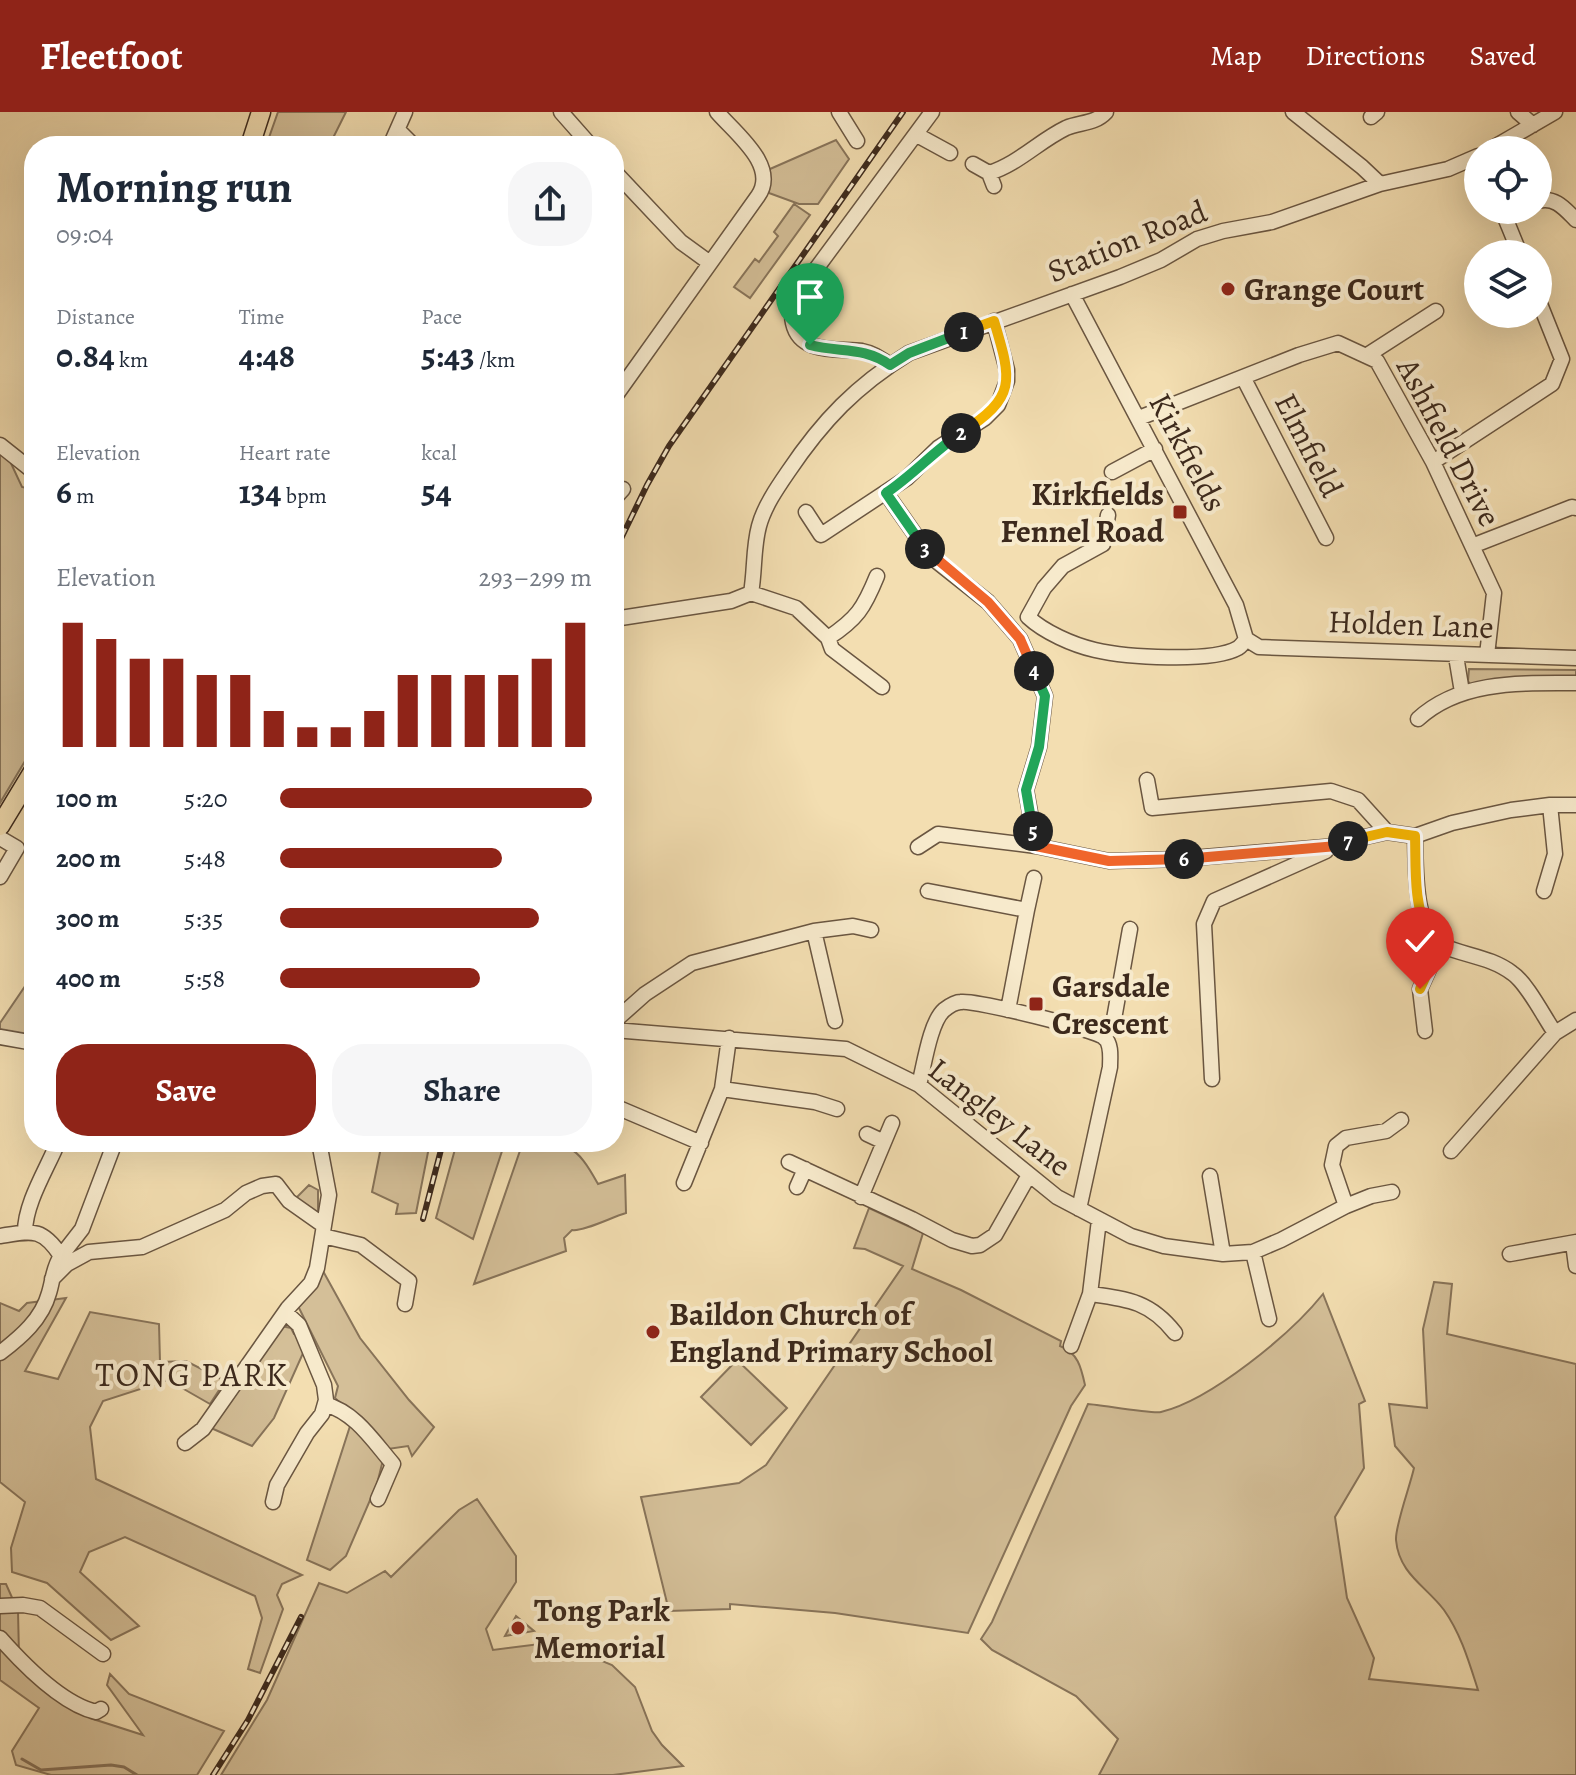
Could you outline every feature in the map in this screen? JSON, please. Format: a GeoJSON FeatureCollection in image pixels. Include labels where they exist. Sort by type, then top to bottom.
{"type":"FeatureCollection","features":[{"type":"Feature","properties":{"kind":"main road"},"geometry":{"type":"LineString","coordinates":[[253,136],[261,112]]}},
{"type":"Feature","properties":{"kind":"main road"},"geometry":{"type":"LineString","coordinates":[[2,820],[24,786]]}},
{"type":"Feature","properties":{"kind":"street"},"geometry":{"type":"LineString","coordinates":[[395,136],[405,112]]}},
{"type":"Feature","properties":{"kind":"street"},"geometry":{"type":"LineString","coordinates":[[561,112],[582,136]]}},
{"type":"Feature","properties":{"kind":"street"},"geometry":{"type":"LineString","coordinates":[[624,384],[756,200],[764,184],[764,171],[758,160],[717,112]]}},
{"type":"Feature","properties":{"kind":"street"},"geometry":{"type":"LineString","coordinates":[[839,112],[857,141]]}},
{"type":"Feature","properties":{"kind":"street"},"geometry":{"type":"LineString","coordinates":[[890,365],[865,352],[810,345],[798,335],[792,314],[795,299],[802,288],[932,112]]}},
{"type":"Feature","properties":{"kind":"street"},"geometry":{"type":"LineString","coordinates":[[973,164],[992,180],[1063,130],[1099,119],[1106,112]]}},
{"type":"Feature","properties":{"kind":"street"},"geometry":{"type":"LineString","coordinates":[[1293,112],[1338,146],[1380,184]]}},
{"type":"Feature","properties":{"kind":"street"},"geometry":{"type":"LineString","coordinates":[[1518,112],[1533,125]]}},
{"type":"Feature","properties":{"kind":"street"},"geometry":{"type":"LineString","coordinates":[[1514,136],[1555,112]]}},
{"type":"Feature","properties":{"kind":"street"},"geometry":{"type":"LineString","coordinates":[[398,130],[404,136]]}},
{"type":"Feature","properties":{"kind":"street"},"geometry":{"type":"LineString","coordinates":[[917,135],[950,153]]}},
{"type":"Feature","properties":{"kind":"street","name":"Station Road"},"geometry":{"type":"LineString","coordinates":[[751,593],[756,543],[765,511],[813,434],[855,393],[909,353],[1161,260],[1197,239],[1272,222],[1380,184],[1448,169],[1464,162]]}},
{"type":"Feature","properties":{"kind":"street"},"geometry":{"type":"LineString","coordinates":[[624,182],[681,242],[710,263]]}},
{"type":"Feature","properties":{"kind":"street"},"geometry":{"type":"LineString","coordinates":[[1552,200],[1576,220]]}},
{"type":"Feature","properties":{"kind":"street","name":"Kirkfields"},"geometry":{"type":"LineString","coordinates":[[1072,294],[1236,605],[1246,639]]}},
{"type":"Feature","properties":{"kind":"street"},"geometry":{"type":"LineString","coordinates":[[1366,356],[1436,311]]}},
{"type":"Feature","properties":{"kind":"street"},"geometry":{"type":"LineString","coordinates":[[806,512],[821,535],[907,478],[938,448],[985,418],[998,405],[1007,381],[1007,370],[994,321]]}},
{"type":"Feature","properties":{"kind":"street"},"geometry":{"type":"LineString","coordinates":[[1433,462],[1552,384],[1562,359],[1550,328]]}},
{"type":"Feature","properties":{"kind":"street","name":"Ashfield Drive"},"geometry":{"type":"LineString","coordinates":[[1139,418],[1338,343],[1377,361],[1433,462],[1494,593],[1487,655]]}},
{"type":"Feature","properties":{"kind":"street","name":"Elmfield"},"geometry":{"type":"LineString","coordinates":[[1243,377],[1326,538]]}},
{"type":"Feature","properties":{"kind":"street"},"geometry":{"type":"LineString","coordinates":[[0,445],[24,464]]}},
{"type":"Feature","properties":{"kind":"street"},"geometry":{"type":"LineString","coordinates":[[1112,472],[1155,449]]}},
{"type":"Feature","properties":{"kind":"street"},"geometry":{"type":"LineString","coordinates":[[886,493],[930,556],[988,602],[1020,639],[1045,696],[1039,747],[1026,790],[1036,846]]}},
{"type":"Feature","properties":{"kind":"street"},"geometry":{"type":"LineString","coordinates":[[1472,546],[1576,508]]}},
{"type":"Feature","properties":{"kind":"street"},"geometry":{"type":"LineString","coordinates":[[1108,515],[1103,544],[1063,566],[1044,588],[1028,617],[1038,626],[1094,650],[1159,658],[1212,655],[1238,648],[1246,639]]}},
{"type":"Feature","properties":{"kind":"street"},"geometry":{"type":"LineString","coordinates":[[828,638],[850,623],[863,609],[877,576]]}},
{"type":"Feature","properties":{"kind":"street"},"geometry":{"type":"LineString","coordinates":[[624,617],[731,601],[751,593],[796,608],[810,618],[828,638],[832,649],[882,687]]}},
{"type":"Feature","properties":{"kind":"street","name":"Holden Lane"},"geometry":{"type":"LineString","coordinates":[[1246,639],[1259,647],[1576,658]]}},
{"type":"Feature","properties":{"kind":"street"},"geometry":{"type":"LineString","coordinates":[[1456,656],[1462,692]]}},
{"type":"Feature","properties":{"kind":"street"},"geometry":{"type":"LineString","coordinates":[[1418,719],[1433,705],[1462,692],[1524,683],[1576,683]]}},
{"type":"Feature","properties":{"kind":"street"},"geometry":{"type":"LineString","coordinates":[[1147,780],[1152,808],[1331,791],[1358,800],[1387,832]]}},
{"type":"Feature","properties":{"kind":"street"},"geometry":{"type":"LineString","coordinates":[[1212,1079],[1204,924],[1214,901],[1347,841],[1387,832],[1415,836],[1452,823],[1550,805],[1576,805]]}},
{"type":"Feature","properties":{"kind":"street"},"geometry":{"type":"LineString","coordinates":[[1544,891],[1550,880],[1555,854],[1550,805]]}},
{"type":"Feature","properties":{"kind":"street"},"geometry":{"type":"LineString","coordinates":[[918,847],[938,834],[1036,846],[1109,861],[1180,859],[1337,846]]}},
{"type":"Feature","properties":{"kind":"street"},"geometry":{"type":"LineString","coordinates":[[1415,836],[1417,891],[1424,925],[1440,945],[1481,957],[1514,974],[1555,1033]]}},
{"type":"Feature","properties":{"kind":"street"},"geometry":{"type":"LineString","coordinates":[[0,838],[17,848],[0,877]]}},
{"type":"Feature","properties":{"kind":"street"},"geometry":{"type":"LineString","coordinates":[[1008,1010],[1034,878]]}},
{"type":"Feature","properties":{"kind":"street"},"geometry":{"type":"LineString","coordinates":[[928,891],[1027,910]]}},
{"type":"Feature","properties":{"kind":"street"},"geometry":{"type":"LineString","coordinates":[[624,1013],[645,994],[692,963],[814,931],[853,926],[871,930]]}},
{"type":"Feature","properties":{"kind":"street"},"geometry":{"type":"LineString","coordinates":[[1104,1038],[1114,1019],[1130,929]]}},
{"type":"Feature","properties":{"kind":"street"},"geometry":{"type":"LineString","coordinates":[[814,931],[835,1021]]}},
{"type":"Feature","properties":{"kind":"street"},"geometry":{"type":"LineString","coordinates":[[1425,1031],[1420,989],[1440,945]]}},
{"type":"Feature","properties":{"kind":"street"},"geometry":{"type":"LineString","coordinates":[[919,1085],[937,1017],[959,1002],[1008,1010],[1104,1038],[1110,1049],[1110,1067],[1079,1209]]}},
{"type":"Feature","properties":{"kind":"street"},"geometry":{"type":"LineString","coordinates":[[1451,1151],[1555,1033],[1576,1020]]}},
{"type":"Feature","properties":{"kind":"street","name":"Langley Lane"},"geometry":{"type":"LineString","coordinates":[[624,1031],[846,1049],[919,1085],[1045,1189],[1099,1220],[1149,1242],[1223,1254],[1253,1252],[1346,1206],[1392,1192]]}},
{"type":"Feature","properties":{"kind":"street"},"geometry":{"type":"LineString","coordinates":[[0,1037],[24,1041]]}},
{"type":"Feature","properties":{"kind":"street"},"geometry":{"type":"LineString","coordinates":[[684,1183],[722,1089],[729,1038]]}},
{"type":"Feature","properties":{"kind":"street"},"geometry":{"type":"LineString","coordinates":[[722,1089],[815,1102],[837,1109]]}},
{"type":"Feature","properties":{"kind":"street"},"geometry":{"type":"LineString","coordinates":[[624,1110],[701,1143]]}},
{"type":"Feature","properties":{"kind":"street"},"geometry":{"type":"LineString","coordinates":[[1346,1206],[1332,1165],[1337,1137],[1379,1133],[1393,1122]]}},
{"type":"Feature","properties":{"kind":"street"},"geometry":{"type":"LineString","coordinates":[[861,1197],[892,1123]]}},
{"type":"Feature","properties":{"kind":"street"},"geometry":{"type":"LineString","coordinates":[[867,1134],[884,1142]]}},
{"type":"Feature","properties":{"kind":"street"},"geometry":{"type":"LineString","coordinates":[[25,1232],[25,1223],[54,1152]]}},
{"type":"Feature","properties":{"kind":"street"},"geometry":{"type":"LineString","coordinates":[[0,1353],[35,1322],[49,1296],[61,1256],[82,1229],[111,1152]]}},
{"type":"Feature","properties":{"kind":"street"},"geometry":{"type":"LineString","coordinates":[[185,1443],[203,1429],[311,1283],[329,1195],[321,1152]]}},
{"type":"Feature","properties":{"kind":"street"},"geometry":{"type":"LineString","coordinates":[[789,1162],[952,1240],[972,1246],[988,1241],[1000,1228],[1029,1175]]}},
{"type":"Feature","properties":{"kind":"street"},"geometry":{"type":"LineString","coordinates":[[797,1187],[805,1169]]}},
{"type":"Feature","properties":{"kind":"street"},"geometry":{"type":"LineString","coordinates":[[1210,1176],[1223,1254]]}},
{"type":"Feature","properties":{"kind":"street"},"geometry":{"type":"LineString","coordinates":[[52,1279],[67,1264],[89,1252],[142,1247],[225,1210],[246,1193],[276,1184],[289,1201],[323,1230],[361,1245],[409,1281],[405,1304]]}},
{"type":"Feature","properties":{"kind":"street"},"geometry":{"type":"LineString","coordinates":[[1071,1346],[1090,1294],[1099,1220]]}},
{"type":"Feature","properties":{"kind":"street"},"geometry":{"type":"LineString","coordinates":[[0,1236],[25,1232],[42,1234],[49,1238],[61,1256]]}},
{"type":"Feature","properties":{"kind":"street"},"geometry":{"type":"LineString","coordinates":[[1510,1254],[1575,1243],[1576,1266]]}},
{"type":"Feature","properties":{"kind":"street"},"geometry":{"type":"LineString","coordinates":[[1253,1252],[1269,1319]]}},
{"type":"Feature","properties":{"kind":"street"},"geometry":{"type":"LineString","coordinates":[[1090,1294],[1135,1301],[1162,1316],[1175,1333]]}},
{"type":"Feature","properties":{"kind":"street"},"geometry":{"type":"LineString","coordinates":[[273,1502],[277,1485],[307,1433],[322,1414],[325,1404],[324,1385],[299,1325],[286,1313]]}},
{"type":"Feature","properties":{"kind":"street"},"geometry":{"type":"LineString","coordinates":[[325,1404],[337,1407],[353,1418],[393,1464],[378,1499]]}},
{"type":"Feature","properties":{"kind":"street"},"geometry":{"type":"LineString","coordinates":[[0,1606],[40,1608],[103,1654]]}},
{"type":"Feature","properties":{"kind":"street"},"geometry":{"type":"LineString","coordinates":[[0,1638],[30,1671],[85,1710],[96,1712],[101,1709]]}},
{"type":"Feature","properties":{"kind":"shaded area"},"geometry":{"type":"Polygon","coordinates":[[[278,112],[346,112],[334,136],[270,136],[278,112]]]}},
{"type":"Feature","properties":{"kind":"shaded area"},"geometry":{"type":"Polygon","coordinates":[[[836,140],[849,159],[818,204],[799,204],[769,193],[770,169],[836,140]]]}},
{"type":"Feature","properties":{"kind":"shaded area"},"geometry":{"type":"Polygon","coordinates":[[[794,204],[810,215],[750,298],[734,287],[755,259],[759,262],[778,236],[774,232],[794,204]]]}},
{"type":"Feature","properties":{"kind":"shaded area"},"geometry":{"type":"Polygon","coordinates":[[[0,449],[24,488],[24,763],[0,803],[0,449]]]}},
{"type":"Feature","properties":{"kind":"shaded area"},"geometry":{"type":"Polygon","coordinates":[[[1469,669],[1576,670],[1576,680],[1470,684],[1469,669]]]}},
{"type":"Feature","properties":{"kind":"shaded area"},"geometry":{"type":"Polygon","coordinates":[[[24,988],[24,1033],[0,1029],[0,1023],[24,988]]]}},
{"type":"Feature","properties":{"kind":"shaded area"},"geometry":{"type":"Polygon","coordinates":[[[380,1152],[428,1152],[416,1213],[396,1214],[398,1204],[372,1192],[380,1152]]]}},
{"type":"Feature","properties":{"kind":"shaded area"},"geometry":{"type":"Polygon","coordinates":[[[454,1152],[502,1152],[473,1239],[436,1218],[454,1152]]]}},
{"type":"Feature","properties":{"kind":"shaded area"},"geometry":{"type":"Polygon","coordinates":[[[520,1152],[575,1152],[598,1184],[625,1175],[626,1213],[590,1227],[572,1230],[564,1238],[566,1251],[474,1284],[520,1152]]]}},
{"type":"Feature","properties":{"kind":"shaded area"},"geometry":{"type":"Polygon","coordinates":[[[309,1185],[318,1190],[318,1216],[294,1200],[309,1185]]]}},
{"type":"Feature","properties":{"kind":"shaded area"},"geometry":{"type":"Polygon","coordinates":[[[869,1208],[923,1233],[912,1269],[961,1290],[1061,1341],[1060,1346],[1078,1361],[1084,1378],[1085,1385],[1071,1406],[968,1633],[835,1613],[730,1604],[730,1609],[669,1611],[641,1497],[739,1483],[766,1465],[903,1266],[865,1249],[854,1248],[869,1208]]]}},
{"type":"Feature","properties":{"kind":"shaded area"},"geometry":{"type":"Polygon","coordinates":[[[323,1271],[360,1338],[434,1427],[412,1456],[408,1446],[388,1449],[335,1398],[338,1386],[298,1306],[323,1271]]]}},
{"type":"Feature","properties":{"kind":"shaded area"},"geometry":{"type":"Polygon","coordinates":[[[1434,1282],[1452,1284],[1447,1334],[1576,1364],[1576,1775],[1099,1775],[1118,1739],[1076,1696],[992,1650],[981,1639],[992,1622],[1088,1404],[1156,1412],[1181,1405],[1249,1364],[1291,1328],[1323,1294],[1365,1401],[1359,1404],[1364,1468],[1335,1517],[1347,1598],[1374,1658],[1369,1679],[1478,1690],[1455,1629],[1444,1610],[1402,1562],[1396,1540],[1414,1468],[1395,1446],[1389,1404],[1427,1408],[1423,1329],[1434,1282]]]}},
{"type":"Feature","properties":{"kind":"shaded area"},"geometry":{"type":"Polygon","coordinates":[[[66,1298],[25,1371],[58,1379],[90,1312],[159,1324],[160,1362],[186,1361],[225,1381],[210,1404],[168,1380],[103,1401],[90,1427],[96,1479],[302,1575],[282,1584],[277,1595],[283,1609],[260,1673],[248,1669],[262,1618],[255,1596],[125,1537],[89,1552],[80,1572],[139,1626],[111,1640],[47,1583],[12,1572],[11,1548],[25,1502],[0,1482],[0,1303],[19,1311],[27,1303],[66,1298]]]}},
{"type":"Feature","properties":{"kind":"shaded area"},"geometry":{"type":"Polygon","coordinates":[[[281,1326],[291,1328],[297,1334],[304,1351],[274,1418],[252,1446],[211,1428],[281,1326]]]}},
{"type":"Feature","properties":{"kind":"shaded area"},"geometry":{"type":"Polygon","coordinates":[[[737,1360],[787,1408],[751,1445],[701,1397],[737,1360]]]}},
{"type":"Feature","properties":{"kind":"shaded area"},"geometry":{"type":"Polygon","coordinates":[[[351,1423],[383,1460],[377,1484],[346,1556],[330,1570],[307,1560],[351,1423]]]}},
{"type":"Feature","properties":{"kind":"shaded area"},"geometry":{"type":"Polygon","coordinates":[[[477,1499],[516,1556],[516,1582],[486,1629],[493,1650],[556,1642],[612,1665],[635,1687],[652,1731],[683,1766],[613,1775],[221,1775],[267,1700],[319,1583],[347,1593],[385,1571],[391,1577],[459,1510],[477,1499]]]}},
{"type":"Feature","properties":{"kind":"shaded area"},"geometry":{"type":"Polygon","coordinates":[[[0,1584],[6,1584],[18,1611],[19,1655],[90,1718],[143,1735],[107,1685],[110,1674],[129,1694],[224,1731],[197,1775],[51,1775],[16,1765],[12,1751],[39,1708],[0,1680],[0,1584]]]}},
{"type":"Feature","properties":{"kind":"shaded area"},"geometry":{"type":"Polygon","coordinates":[[[516,1616],[534,1631],[505,1636],[516,1616]]]}},
{"type":"Feature","properties":{"kind":"waterway"},"geometry":{"type":"LineString","coordinates":[[22,1759],[41,1770],[111,1765],[124,1767],[137,1775]]}},
{"type":"Feature","properties":{"kind":"railway"},"geometry":{"type":"LineString","coordinates":[[624,532],[669,446],[903,112]]}},
{"type":"Feature","properties":{"kind":"railway"},"geometry":{"type":"LineString","coordinates":[[423,1219],[440,1152]]}},
{"type":"Feature","properties":{"kind":"railway"},"geometry":{"type":"LineString","coordinates":[[213,1775],[248,1720],[301,1617]]}},
{"type":"Feature","properties":{"kind":"place","name":"Grange Court"},"geometry":{"type":"Point","coordinates":[1228,289]}},
{"type":"Feature","properties":{"kind":"place","name":"Kirkfields Fennel Road"},"geometry":{"type":"Point","coordinates":[1180,512]}},
{"type":"Feature","properties":{"kind":"place","name":"Garsdale Crescent"},"geometry":{"type":"Point","coordinates":[1036,1004]}},
{"type":"Feature","properties":{"kind":"place","name":"Baildon Church of England Primary School"},"geometry":{"type":"Point","coordinates":[653,1332]}},
{"type":"Feature","properties":{"kind":"place","name":"Tong Park Memorial"},"geometry":{"type":"Point","coordinates":[518,1628]}},
{"type":"Feature","properties":{"kind":"district","name":"TONG PARK"},"geometry":{"type":"Point","coordinates":[192,1374]}},
{"type":"Feature","properties":{"kind":"route"},"geometry":{"type":"LineString","coordinates":[[810,345],[865,352],[890,365],[909,353],[994,321],[1007,370],[1007,381],[998,405],[985,418],[938,448],[886,493],[930,556],[988,602],[1020,639],[1045,696],[1039,747],[1026,790],[1036,846],[1109,861],[1180,859],[1337,846],[1387,832],[1415,836],[1417,891],[1424,925],[1440,945],[1420,989]]}}]}
